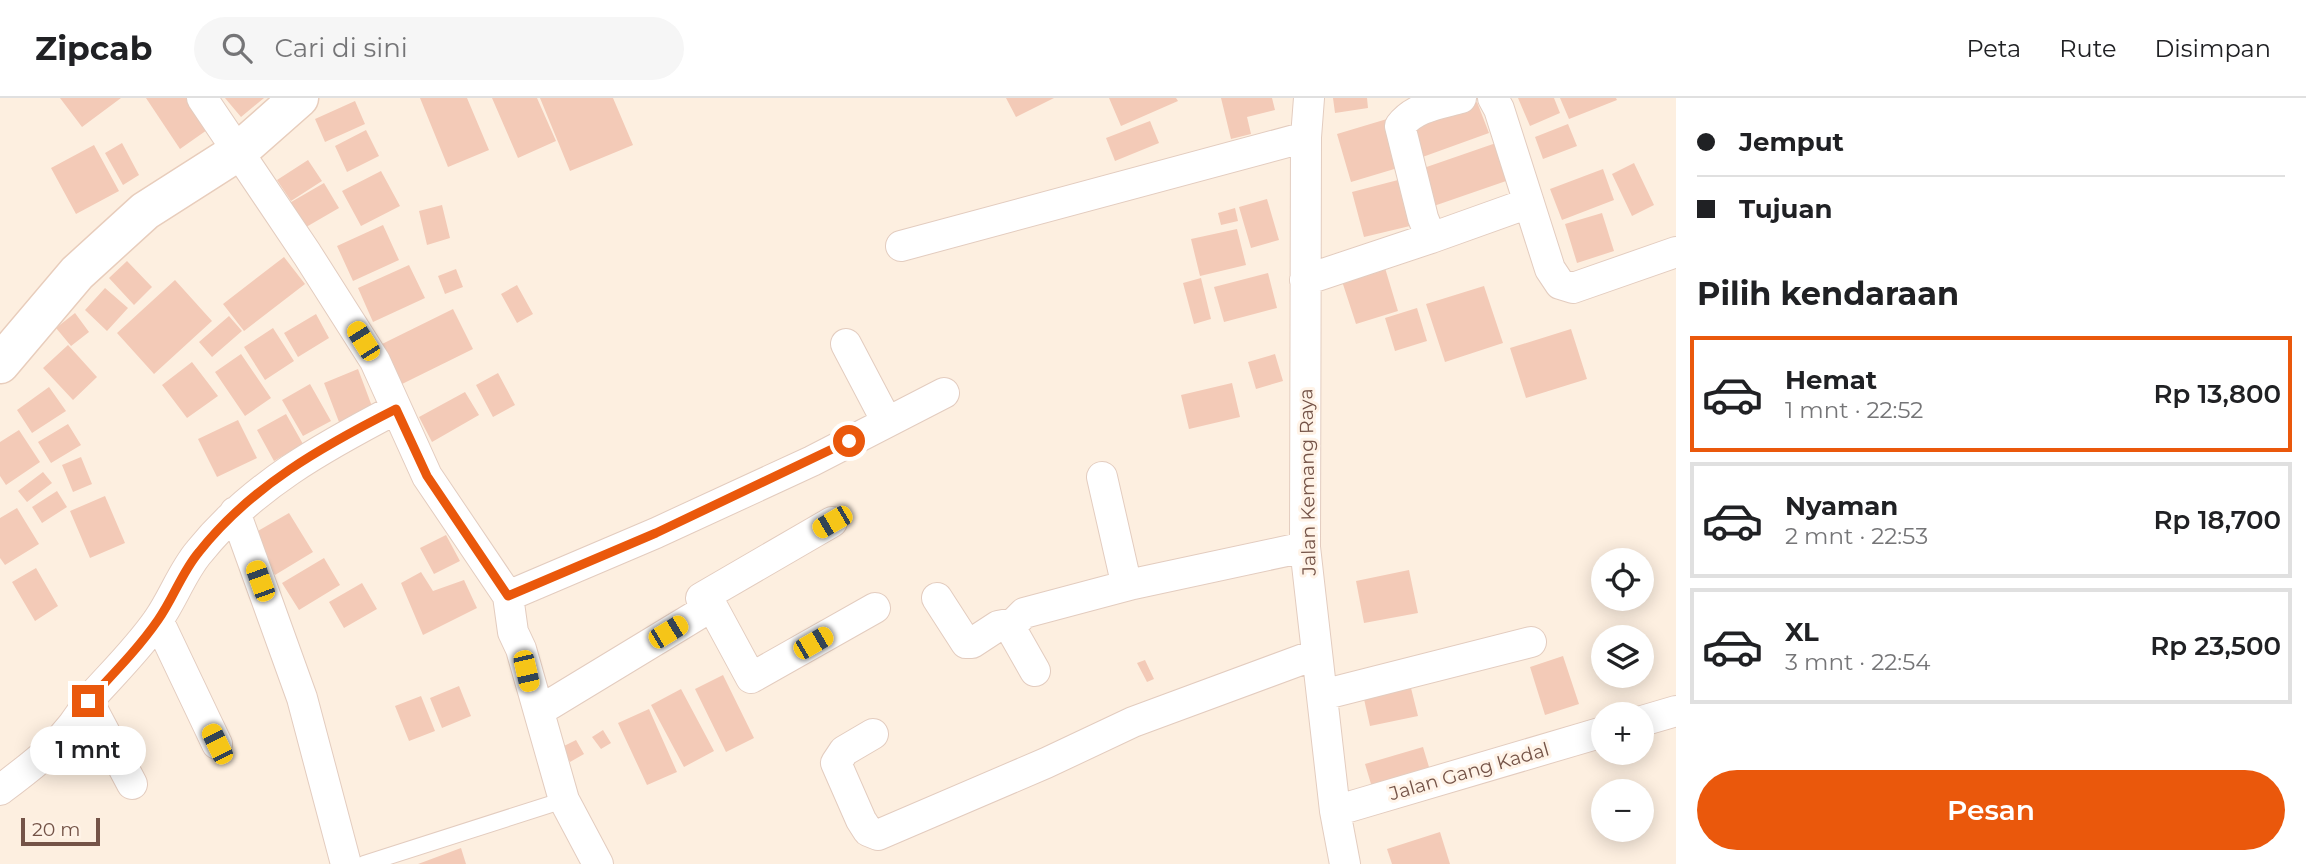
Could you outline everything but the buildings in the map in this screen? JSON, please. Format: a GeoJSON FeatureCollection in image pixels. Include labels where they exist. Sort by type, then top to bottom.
{"type":"FeatureCollection","features":[{"type":"Feature","properties":{"kind":"street"},"geometry":{"type":"LineString","coordinates":[[202,98],[375,361],[427,476],[508,596],[513,632],[521,649],[564,800],[598,864]]}},
{"type":"Feature","properties":{"kind":"street"},"geometry":{"type":"LineString","coordinates":[[0,365],[77,273],[145,211],[239,151],[299,98]]}},
{"type":"Feature","properties":{"kind":"street","name":"Jalan Kemang Raya"},"geometry":{"type":"LineString","coordinates":[[1309,98],[1306,137],[1305,547],[1335,811],[1345,864]]}},
{"type":"Feature","properties":{"kind":"street"},"geometry":{"type":"LineString","coordinates":[[1431,238],[1423,218],[1400,126],[1406,117],[1417,111],[1461,98]]}},
{"type":"Feature","properties":{"kind":"street"},"geometry":{"type":"LineString","coordinates":[[1493,98],[1500,108],[1550,269],[1560,284],[1573,288],[1676,252]]}},
{"type":"Feature","properties":{"kind":"street"},"geometry":{"type":"LineString","coordinates":[[901,246],[1306,137]]}},
{"type":"Feature","properties":{"kind":"street"},"geometry":{"type":"LineString","coordinates":[[1305,280],[1529,203]]}},
{"type":"Feature","properties":{"kind":"street"},"geometry":{"type":"LineString","coordinates":[[846,344],[887,422]]}},
{"type":"Feature","properties":{"kind":"street"},"geometry":{"type":"LineString","coordinates":[[508,596],[656,533],[812,460],[944,393]]}},
{"type":"Feature","properties":{"kind":"street"},"geometry":{"type":"LineString","coordinates":[[0,790],[55,746],[88,701],[158,620],[197,553],[235,512],[257,492],[330,443],[396,409]]}},
{"type":"Feature","properties":{"kind":"street"},"geometry":{"type":"LineString","coordinates":[[1102,477],[1125,578],[1133,584]]}},
{"type":"Feature","properties":{"kind":"street"},"geometry":{"type":"LineString","coordinates":[[235,512],[302,698],[345,864]]}},
{"type":"Feature","properties":{"kind":"street"},"geometry":{"type":"LineString","coordinates":[[832,522],[701,598],[712,606],[751,678],[875,608]]}},
{"type":"Feature","properties":{"kind":"street"},"geometry":{"type":"LineString","coordinates":[[937,598],[966,643],[972,643],[998,626],[1014,623],[1024,613],[1133,584],[1305,547]]}},
{"type":"Feature","properties":{"kind":"street"},"geometry":{"type":"LineString","coordinates":[[539,711],[712,606]]}},
{"type":"Feature","properties":{"kind":"street"},"geometry":{"type":"LineString","coordinates":[[158,620],[217,744]]}},
{"type":"Feature","properties":{"kind":"street"},"geometry":{"type":"LineString","coordinates":[[1014,623],[1014,634],[1035,671]]}},
{"type":"Feature","properties":{"kind":"street"},"geometry":{"type":"LineString","coordinates":[[1322,695],[1531,642]]}},
{"type":"Feature","properties":{"kind":"street"},"geometry":{"type":"LineString","coordinates":[[873,734],[844,751],[836,763],[861,820],[869,831],[878,835],[1046,763],[1133,722],[1317,654]]}},
{"type":"Feature","properties":{"kind":"street"},"geometry":{"type":"LineString","coordinates":[[88,701],[132,785]]}},
{"type":"Feature","properties":{"kind":"street"},"geometry":{"type":"LineString","coordinates":[[1654,717],[1676,711]]}},
{"type":"Feature","properties":{"kind":"street","name":"Jalan Gang Kadal"},"geometry":{"type":"LineString","coordinates":[[1335,811],[1591,736]]}},
{"type":"Feature","properties":{"kind":"lane"},"geometry":{"type":"LineString","coordinates":[[364,864],[564,800]]}},
{"type":"Feature","properties":{"kind":"route"},"geometry":{"type":"LineString","coordinates":[[88,701],[158,620],[197,553],[235,512],[257,492],[330,443],[396,409],[427,476],[508,596],[656,533],[849,441]]}}]}
